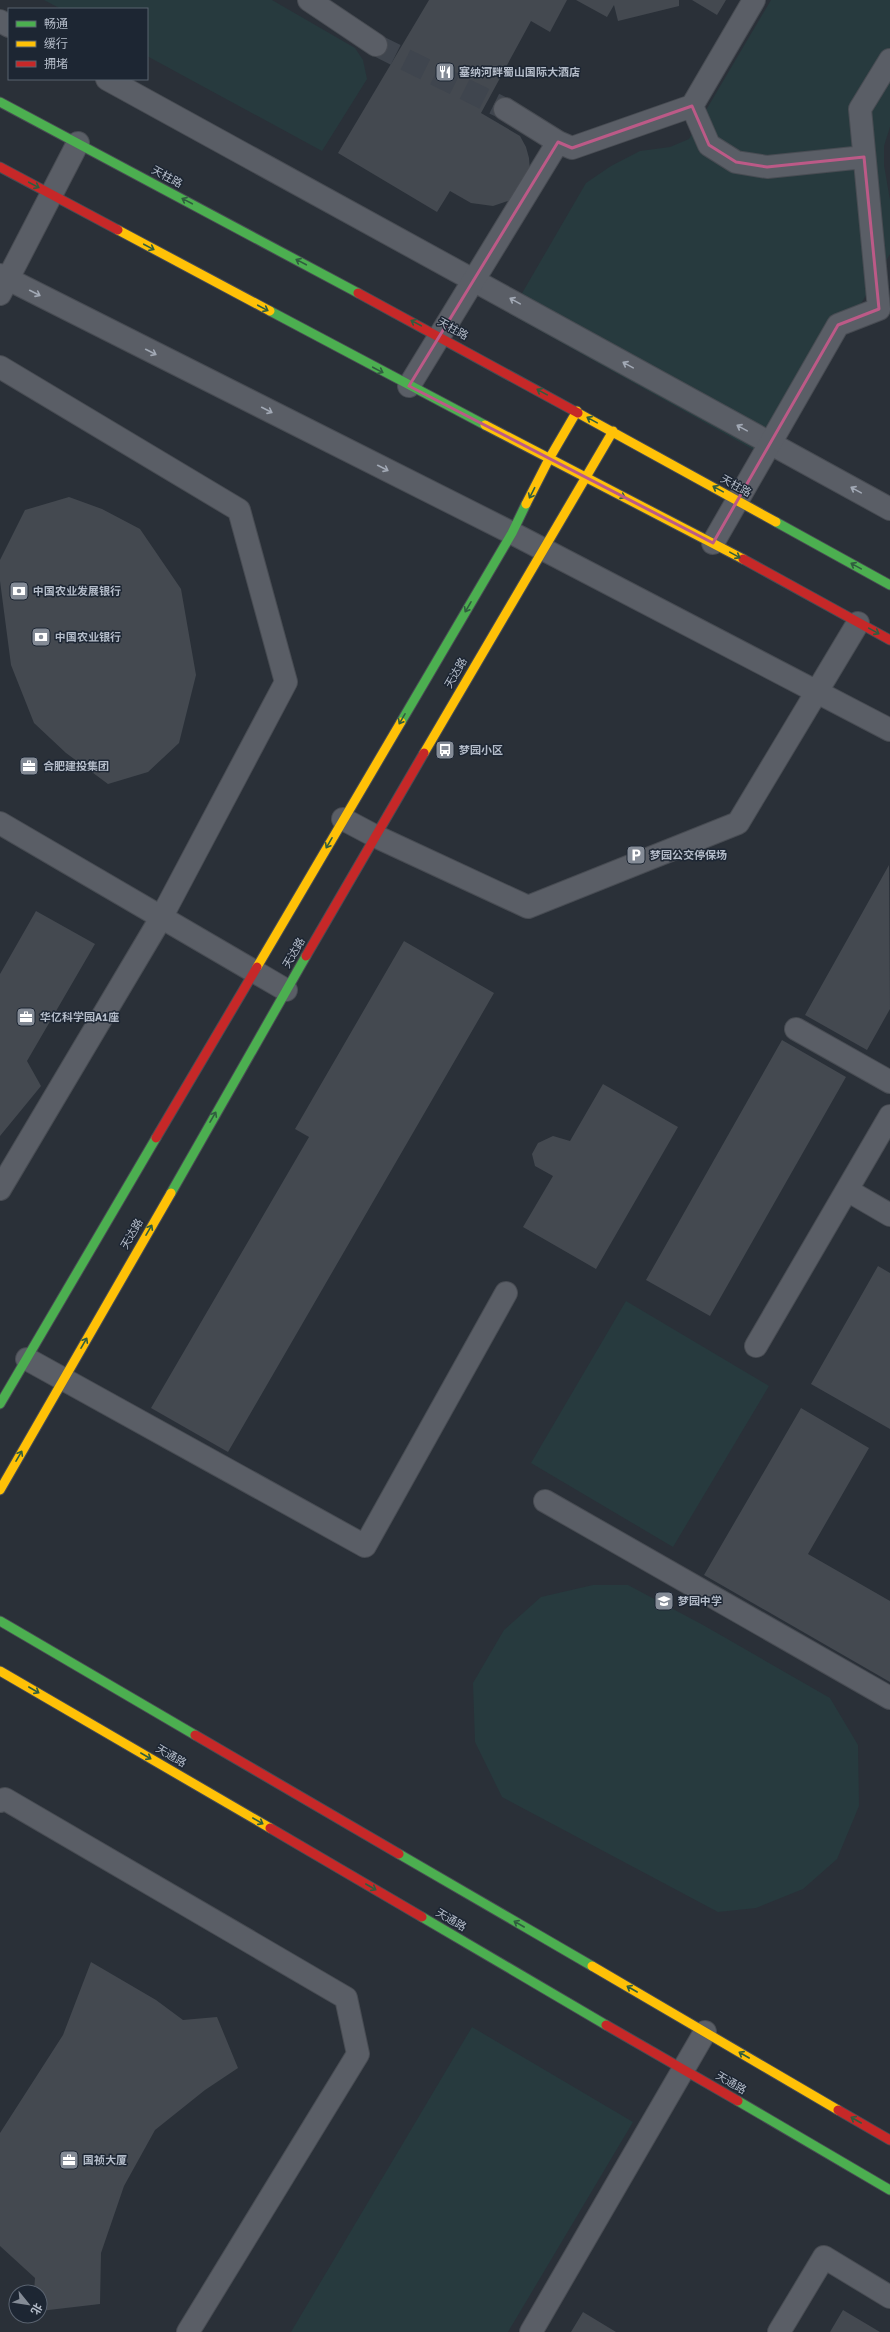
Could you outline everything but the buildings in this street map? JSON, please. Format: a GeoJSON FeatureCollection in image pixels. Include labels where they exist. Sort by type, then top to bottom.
{"type":"FeatureCollection","features":[{"type":"Feature","properties":{"kind":"street"},"geometry":{"type":"LineString","coordinates":[[309,0],[376,45]]}},
{"type":"Feature","properties":{"kind":"street"},"geometry":{"type":"LineString","coordinates":[[505,109],[558,142],[572,148],[692,106],[754,0]]}},
{"type":"Feature","properties":{"kind":"street"},"geometry":{"type":"LineString","coordinates":[[713,543],[838,325],[885,312],[864,157],[860,110],[890,60]]}},
{"type":"Feature","properties":{"kind":"street"},"geometry":{"type":"LineString","coordinates":[[109,80],[475,279],[890,509]]}},
{"type":"Feature","properties":{"kind":"street","name":"天柱路"},"geometry":{"type":"LineString","coordinates":[[0,102],[440,336],[890,585]]}},
{"type":"Feature","properties":{"kind":"street"},"geometry":{"type":"LineString","coordinates":[[692,106],[709,145],[736,162],[767,167],[864,157]]}},
{"type":"Feature","properties":{"kind":"street"},"geometry":{"type":"LineString","coordinates":[[408,386],[558,142]]}},
{"type":"Feature","properties":{"kind":"street"},"geometry":{"type":"LineString","coordinates":[[78,143],[53,195],[3,283],[542,548],[890,730]]}},
{"type":"Feature","properties":{"kind":"street"},"geometry":{"type":"LineString","coordinates":[[0,167],[408,386],[713,543],[890,640]]}},
{"type":"Feature","properties":{"kind":"street"},"geometry":{"type":"LineString","coordinates":[[0,367],[239,510],[286,682],[161,918],[0,1189]]}},
{"type":"Feature","properties":{"kind":"street"},"geometry":{"type":"LineString","coordinates":[[0,1404],[512,533],[549,459],[577,411]]}},
{"type":"Feature","properties":{"kind":"street","name":"天达路"},"geometry":{"type":"LineString","coordinates":[[0,1490],[286,990],[542,548],[612,431]]}},
{"type":"Feature","properties":{"kind":"street"},"geometry":{"type":"LineString","coordinates":[[343,819],[375,836],[528,907],[738,823],[858,623]]}},
{"type":"Feature","properties":{"kind":"street"},"geometry":{"type":"LineString","coordinates":[[0,823],[286,990]]}},
{"type":"Feature","properties":{"kind":"street"},"geometry":{"type":"LineString","coordinates":[[796,1029],[890,1082]]}},
{"type":"Feature","properties":{"kind":"street"},"geometry":{"type":"LineString","coordinates":[[756,1346],[890,1116]]}},
{"type":"Feature","properties":{"kind":"street"},"geometry":{"type":"LineString","coordinates":[[847,1190],[890,1215]]}},
{"type":"Feature","properties":{"kind":"street"},"geometry":{"type":"LineString","coordinates":[[27,1359],[365,1546],[506,1293]]}},
{"type":"Feature","properties":{"kind":"street"},"geometry":{"type":"LineString","coordinates":[[545,1501],[890,1698]]}},
{"type":"Feature","properties":{"kind":"street"},"geometry":{"type":"LineString","coordinates":[[0,1621],[705,2032],[889,2136]]}},
{"type":"Feature","properties":{"kind":"street","name":"天通路"},"geometry":{"type":"LineString","coordinates":[[0,1670],[890,2190]]}},
{"type":"Feature","properties":{"kind":"street"},"geometry":{"type":"LineString","coordinates":[[0,1801],[5,1799],[346,1998],[358,2054],[188,2332]]}},
{"type":"Feature","properties":{"kind":"street"},"geometry":{"type":"LineString","coordinates":[[531,2332],[685,2070],[705,2032]]}},
{"type":"Feature","properties":{"kind":"street"},"geometry":{"type":"LineString","coordinates":[[780,2332],[824,2257],[890,2297]]}},
{"type":"Feature","properties":{"kind":"highlighted area"},"geometry":{"type":"Polygon","coordinates":[[[692,106],[709,145],[736,162],[767,167],[864,157],[879,309],[838,325],[713,543],[409,386],[558,142],[572,148],[692,106]]]}},
{"type":"Feature","properties":{"kind":"green space"},"geometry":{"type":"Polygon","coordinates":[[[44,0],[272,0],[355,48],[363,60],[367,79],[322,151],[148,57],[148,8],[59,8],[44,0]]]}},
{"type":"Feature","properties":{"kind":"green space"},"geometry":{"type":"Polygon","coordinates":[[[771,0],[890,0],[890,127],[884,146],[884,165],[890,200],[890,254],[793,420],[778,410],[754,450],[510,314],[586,183],[611,166],[640,151],[670,147],[689,139],[771,0]]]}},
{"type":"Feature","properties":{"kind":"green space"},"geometry":{"type":"Polygon","coordinates":[[[626,1301],[769,1386],[673,1547],[531,1463],[626,1301]]]}},
{"type":"Feature","properties":{"kind":"green space"},"geometry":{"type":"Polygon","coordinates":[[[593,1585],[628,1585],[703,1625],[830,1698],[858,1745],[859,1806],[837,1859],[803,1889],[756,1908],[718,1912],[502,1797],[475,1742],[473,1683],[504,1630],[541,1597],[593,1585]]]}},
{"type":"Feature","properties":{"kind":"green space"},"geometry":{"type":"Polygon","coordinates":[[[472,2027],[633,2122],[508,2332],[291,2332],[472,2027]]]}},
{"type":"Feature","properties":{"kind":"tunnel"},"geometry":{"type":"LineString","coordinates":[[376,45],[505,109]]}},
{"type":"Feature","properties":{"kind":"traffic: fast"},"geometry":{"type":"LineString","coordinates":[[0,102],[358,293]]}},
{"type":"Feature","properties":{"kind":"traffic: fast"},"geometry":{"type":"LineString","coordinates":[[270,311],[485,425]]}},
{"type":"Feature","properties":{"kind":"traffic: fast"},"geometry":{"type":"LineString","coordinates":[[401,722],[512,533],[526,504]]}},
{"type":"Feature","properties":{"kind":"traffic: fast"},"geometry":{"type":"LineString","coordinates":[[776,522],[890,585]]}},
{"type":"Feature","properties":{"kind":"traffic: fast"},"geometry":{"type":"LineString","coordinates":[[171,1193],[306,956]]}},
{"type":"Feature","properties":{"kind":"traffic: fast"},"geometry":{"type":"LineString","coordinates":[[0,1404],[156,1138]]}},
{"type":"Feature","properties":{"kind":"traffic: fast"},"geometry":{"type":"LineString","coordinates":[[0,1621],[195,1735]]}},
{"type":"Feature","properties":{"kind":"traffic: fast"},"geometry":{"type":"LineString","coordinates":[[399,1854],[592,1966]]}},
{"type":"Feature","properties":{"kind":"traffic: fast"},"geometry":{"type":"LineString","coordinates":[[422,1917],[606,2025]]}},
{"type":"Feature","properties":{"kind":"traffic: fast"},"geometry":{"type":"LineString","coordinates":[[738,2101],[890,2190]]}},
{"type":"Feature","properties":{"kind":"traffic: slow"},"geometry":{"type":"LineString","coordinates":[[118,230],[270,311]]}},
{"type":"Feature","properties":{"kind":"traffic: slow"},"geometry":{"type":"LineString","coordinates":[[526,504],[549,459],[577,411]]}},
{"type":"Feature","properties":{"kind":"traffic: slow"},"geometry":{"type":"LineString","coordinates":[[578,413],[776,522]]}},
{"type":"Feature","properties":{"kind":"traffic: slow"},"geometry":{"type":"LineString","coordinates":[[485,425],[743,559]]}},
{"type":"Feature","properties":{"kind":"traffic: slow"},"geometry":{"type":"LineString","coordinates":[[424,753],[613,431]]}},
{"type":"Feature","properties":{"kind":"traffic: slow"},"geometry":{"type":"LineString","coordinates":[[257,967],[401,722]]}},
{"type":"Feature","properties":{"kind":"traffic: slow"},"geometry":{"type":"LineString","coordinates":[[0,1490],[171,1193]]}},
{"type":"Feature","properties":{"kind":"traffic: slow"},"geometry":{"type":"LineString","coordinates":[[0,1671],[270,1828]]}},
{"type":"Feature","properties":{"kind":"traffic: slow"},"geometry":{"type":"LineString","coordinates":[[592,1966],[838,2110]]}},
{"type":"Feature","properties":{"kind":"traffic: jam"},"geometry":{"type":"LineString","coordinates":[[0,167],[118,230]]}},
{"type":"Feature","properties":{"kind":"traffic: jam"},"geometry":{"type":"LineString","coordinates":[[358,293],[578,413]]}},
{"type":"Feature","properties":{"kind":"traffic: jam"},"geometry":{"type":"LineString","coordinates":[[743,559],[890,640]]}},
{"type":"Feature","properties":{"kind":"traffic: jam"},"geometry":{"type":"LineString","coordinates":[[306,956],[424,753]]}},
{"type":"Feature","properties":{"kind":"traffic: jam"},"geometry":{"type":"LineString","coordinates":[[156,1138],[257,967]]}},
{"type":"Feature","properties":{"kind":"traffic: jam"},"geometry":{"type":"LineString","coordinates":[[195,1735],[399,1854]]}},
{"type":"Feature","properties":{"kind":"traffic: jam"},"geometry":{"type":"LineString","coordinates":[[270,1828],[422,1917]]}},
{"type":"Feature","properties":{"kind":"traffic: jam"},"geometry":{"type":"LineString","coordinates":[[606,2025],[738,2101]]}},
{"type":"Feature","properties":{"kind":"traffic: jam"},"geometry":{"type":"LineString","coordinates":[[838,2110],[890,2140]]}},
{"type":"Feature","properties":{"kind":"place","name":"塞纳河畔蜀山国际大酒店"},"geometry":{"type":"Point","coordinates":[445,72]}},
{"type":"Feature","properties":{"kind":"place","name":"中国农业发展银行"},"geometry":{"type":"Point","coordinates":[19,591]}},
{"type":"Feature","properties":{"kind":"place","name":"中国农业银行"},"geometry":{"type":"Point","coordinates":[41,637]}},
{"type":"Feature","properties":{"kind":"place","name":"梦园小区"},"geometry":{"type":"Point","coordinates":[445,750]}},
{"type":"Feature","properties":{"kind":"place","name":"合肥建投集团"},"geometry":{"type":"Point","coordinates":[29,766]}},
{"type":"Feature","properties":{"kind":"place","name":"梦园公交停保场"},"geometry":{"type":"Point","coordinates":[636,855]}},
{"type":"Feature","properties":{"kind":"place","name":"华亿科学园A1座"},"geometry":{"type":"Point","coordinates":[26,1017]}},
{"type":"Feature","properties":{"kind":"place","name":"梦园中学"},"geometry":{"type":"Point","coordinates":[664,1601]}},
{"type":"Feature","properties":{"kind":"place","name":"国祯大厦"},"geometry":{"type":"Point","coordinates":[69,2160]}}]}
